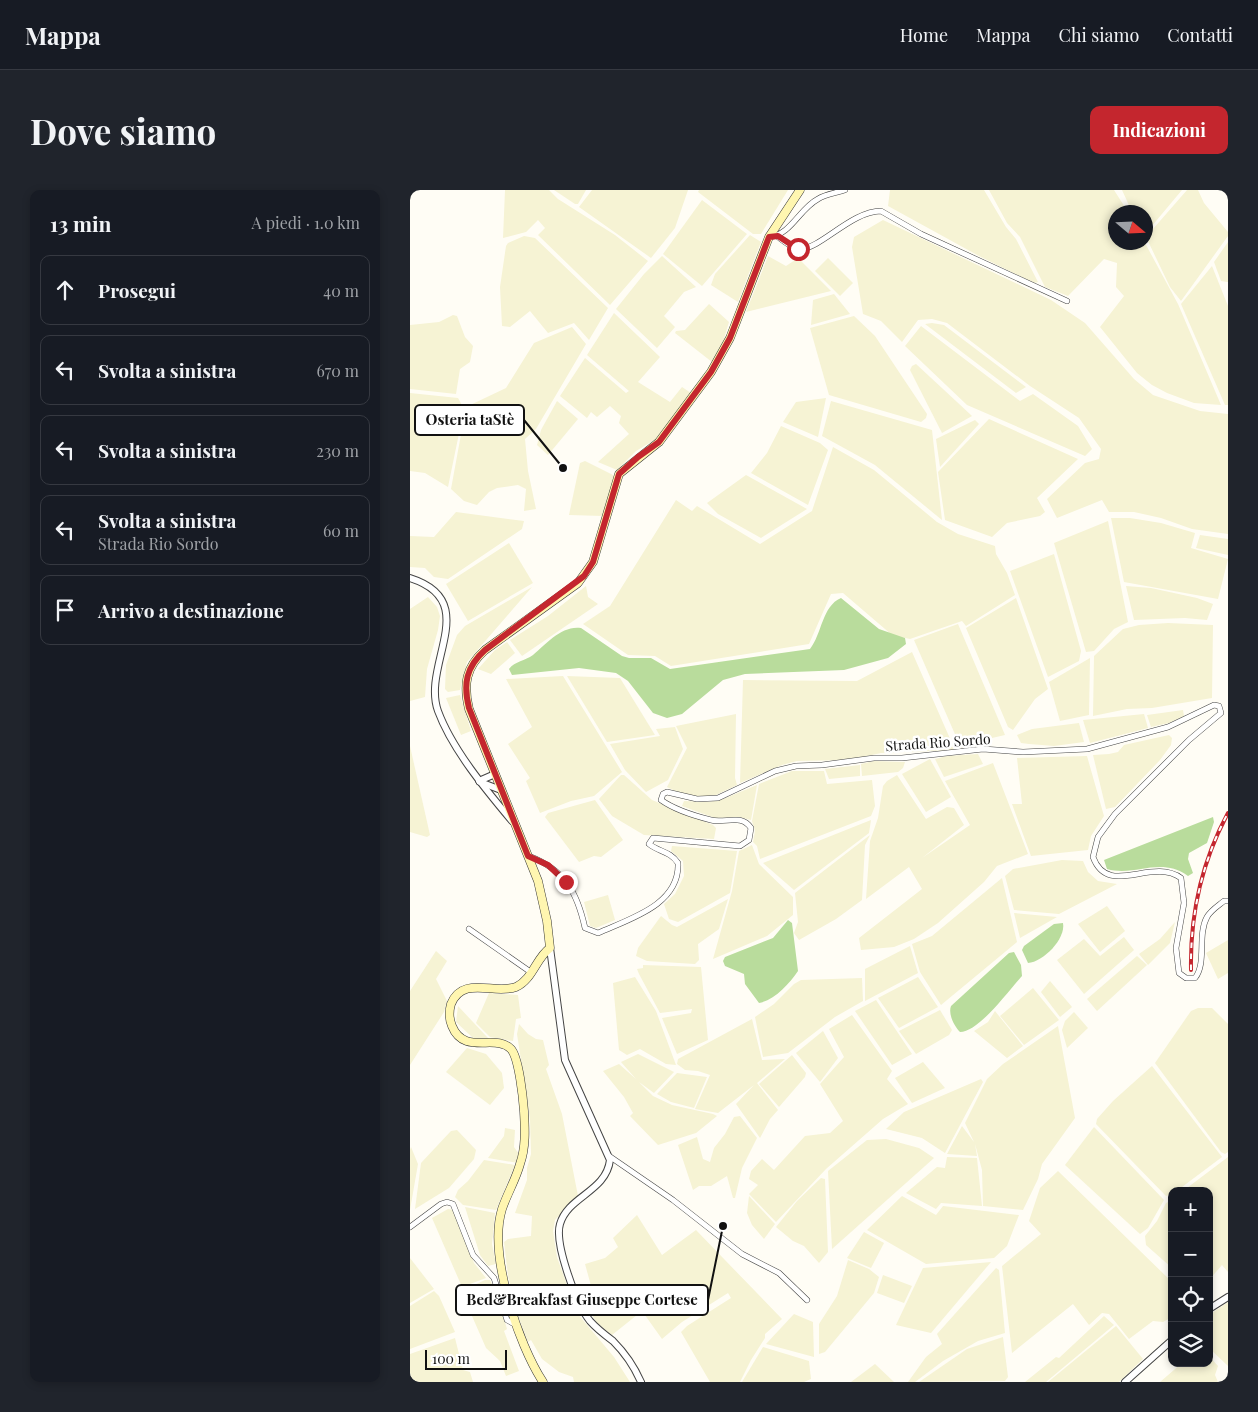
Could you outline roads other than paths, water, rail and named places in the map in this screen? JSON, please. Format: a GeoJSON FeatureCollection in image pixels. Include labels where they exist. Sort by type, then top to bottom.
{"type":"FeatureCollection","features":[{"type":"Feature","properties":{"kind":"main road"},"geometry":{"type":"LineString","coordinates":[[543,1382],[532,1364],[516,1325],[500,1260],[498,1232],[502,1210],[520,1165],[524,1143],[524,1109],[516,1061],[512,1050],[507,1046],[502,1044],[474,1043],[458,1036],[453,1029],[449,1011],[452,1003],[464,990],[472,987],[515,987],[532,973],[544,952],[550,948],[543,900],[528,856],[466,697],[466,677],[476,658],[492,644],[578,582],[590,568],[619,474],[659,442],[711,372],[730,338],[769,237],[800,190]]}},
{"type":"Feature","properties":{"kind":"street"},"geometry":{"type":"LineString","coordinates":[[769,237],[778,236],[818,199],[845,190]]}},
{"type":"Feature","properties":{"kind":"street"},"geometry":{"type":"LineString","coordinates":[[778,236],[798,249],[802,249],[810,247],[848,222],[873,211],[881,211],[922,234],[1067,301]]}},
{"type":"Feature","properties":{"kind":"street"},"geometry":{"type":"LineString","coordinates":[[410,578],[434,590],[443,602],[447,614],[447,630],[435,680],[437,709],[479,781],[514,822]]}},
{"type":"Feature","properties":{"kind":"street","name":"Strada Rio Sordo"},"geometry":{"type":"LineString","coordinates":[[528,856],[548,865],[559,874],[580,902],[585,928],[598,933],[633,916],[646,912],[661,901],[675,884],[678,862],[668,852],[657,850],[649,844],[653,838],[740,846],[749,840],[751,828],[748,823],[736,818],[714,821],[692,814],[661,800],[662,794],[667,792],[687,798],[718,798],[785,767],[851,763],[874,758],[902,758],[983,749],[1022,752],[1087,749],[1168,727],[1214,705],[1220,706],[1221,713],[1189,740],[1115,814],[1098,837],[1093,857],[1099,871],[1112,877],[1165,872],[1181,878],[1184,903],[1176,948],[1179,972],[1186,978],[1195,978],[1199,972],[1202,930],[1207,917],[1224,901],[1228,901]]}},
{"type":"Feature","properties":{"kind":"street"},"geometry":{"type":"LineString","coordinates":[[479,781],[495,774]]}},
{"type":"Feature","properties":{"kind":"street"},"geometry":{"type":"LineString","coordinates":[[479,781],[501,790]]}},
{"type":"Feature","properties":{"kind":"street"},"geometry":{"type":"LineString","coordinates":[[487,792],[494,794],[501,790]]}},
{"type":"Feature","properties":{"kind":"street"},"geometry":{"type":"LineString","coordinates":[[469,929],[532,973]]}},
{"type":"Feature","properties":{"kind":"street"},"geometry":{"type":"LineString","coordinates":[[550,948],[565,1060],[609,1156],[609,1168],[606,1177],[564,1215],[559,1228],[560,1245],[584,1311],[594,1326],[624,1353],[641,1382]]}},
{"type":"Feature","properties":{"kind":"street"},"geometry":{"type":"LineString","coordinates":[[609,1156],[673,1200],[742,1254],[779,1273],[807,1300]]}},
{"type":"Feature","properties":{"kind":"street"},"geometry":{"type":"LineString","coordinates":[[410,1227],[441,1204],[448,1202],[453,1204],[474,1255],[494,1278],[507,1320],[516,1325]]}},
{"type":"Feature","properties":{"kind":"street"},"geometry":{"type":"LineString","coordinates":[[1213,1307],[1228,1297]]}},
{"type":"Feature","properties":{"kind":"street"},"geometry":{"type":"LineString","coordinates":[[1125,1382],[1168,1344]]}},
{"type":"Feature","properties":{"kind":"railway"},"geometry":{"type":"LineString","coordinates":[[1191,970],[1193,929],[1199,889],[1211,850],[1228,813]]}},
{"type":"Feature","properties":{"kind":"place","name":"Osteria taStè"},"geometry":{"type":"Point","coordinates":[563,468]}},
{"type":"Feature","properties":{"kind":"place","name":"Bed&Breakfast Giuseppe Cortese"},"geometry":{"type":"Point","coordinates":[723,1226]}}]}
